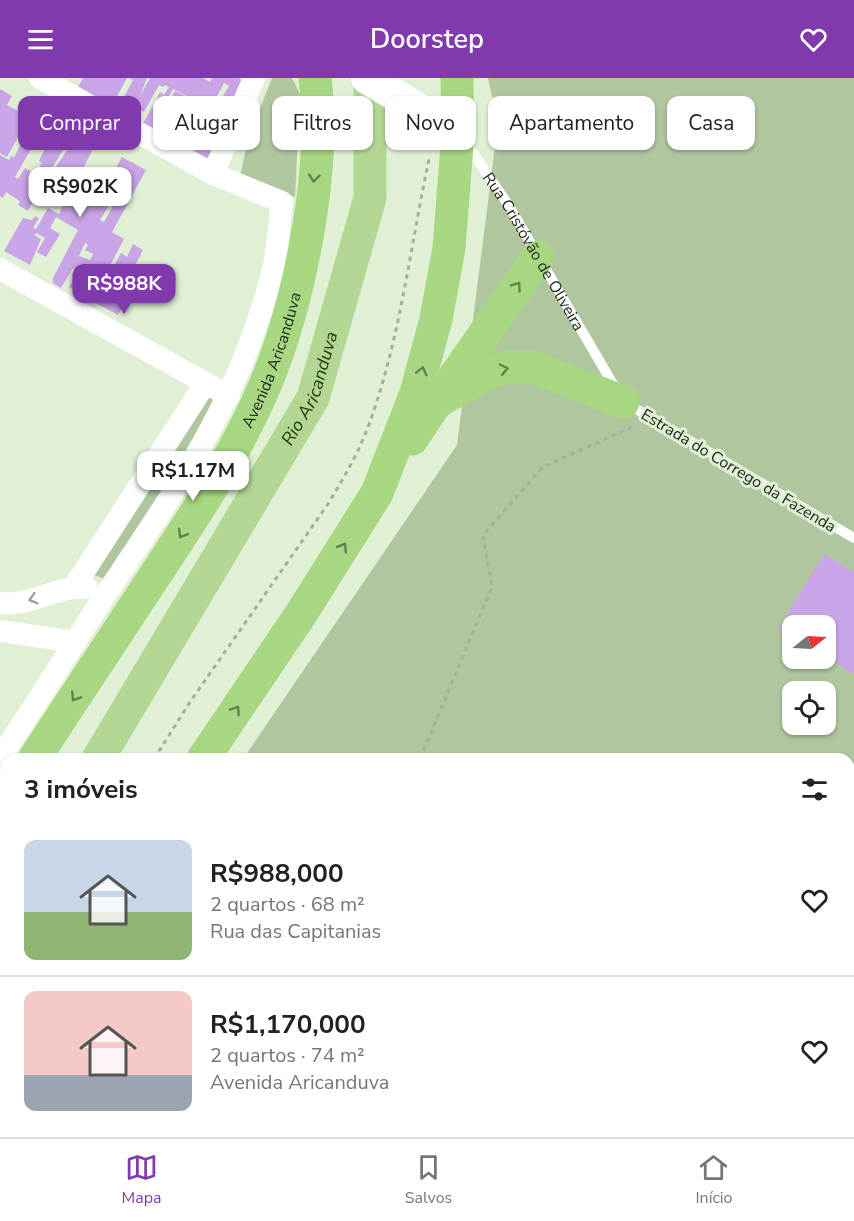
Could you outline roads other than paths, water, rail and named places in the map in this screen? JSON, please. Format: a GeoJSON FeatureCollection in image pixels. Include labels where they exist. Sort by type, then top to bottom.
{"type":"FeatureCollection","features":[{"type":"Feature","properties":{"kind":"highway","name":"Avenida Aricanduva"},"geometry":{"type":"LineString","coordinates":[[38,753],[179,539],[220,472],[259,401],[281,340],[308,234],[317,156],[315,78]]}},
{"type":"Feature","properties":{"kind":"highway"},"geometry":{"type":"LineString","coordinates":[[451,96],[456,78]]}},
{"type":"Feature","properties":{"kind":"highway"},"geometry":{"type":"LineString","coordinates":[[377,493],[417,393],[436,319],[449,248],[444,150]]}},
{"type":"Feature","properties":{"kind":"highway"},"geometry":{"type":"LineString","coordinates":[[207,753],[301,614],[436,403],[538,256]]}},
{"type":"Feature","properties":{"kind":"highway"},"geometry":{"type":"LineString","coordinates":[[436,403],[479,377],[506,367],[533,367],[623,402]]}},
{"type":"Feature","properties":{"kind":"street"},"geometry":{"type":"LineString","coordinates":[[3,753],[105,596],[171,500],[229,396],[249,347],[274,267],[282,202],[213,174],[40,78]]}},
{"type":"Feature","properties":{"kind":"street"},"geometry":{"type":"LineString","coordinates":[[213,174],[254,78]]}},
{"type":"Feature","properties":{"kind":"street","name":"Rua Cristóvão de Oliveira"},"geometry":{"type":"LineString","coordinates":[[368,78],[397,96]]}},
{"type":"Feature","properties":{"kind":"street"},"geometry":{"type":"LineString","coordinates":[[0,269],[229,396]]}},
{"type":"Feature","properties":{"kind":"street"},"geometry":{"type":"LineString","coordinates":[[74,587],[205,384]]}},
{"type":"Feature","properties":{"kind":"street"},"geometry":{"type":"LineString","coordinates":[[0,603],[31,600],[74,587],[87,588],[105,596]]}},
{"type":"Feature","properties":{"kind":"street"},"geometry":{"type":"LineString","coordinates":[[0,632],[76,642]]}},
{"type":"Feature","properties":{"kind":"lane","name":"Rua Cristóvão de Oliveira"},"geometry":{"type":"LineString","coordinates":[[468,150],[483,165],[623,402]]}},
{"type":"Feature","properties":{"kind":"lane","name":"Estrada do Corrego da Fazenda"},"geometry":{"type":"LineString","coordinates":[[623,402],[854,538]]}},
{"type":"Feature","properties":{"kind":"waterway","name":"Rio Aricanduva"},"geometry":{"type":"LineString","coordinates":[[102,753],[313,398],[370,198],[370,78]]}}]}
